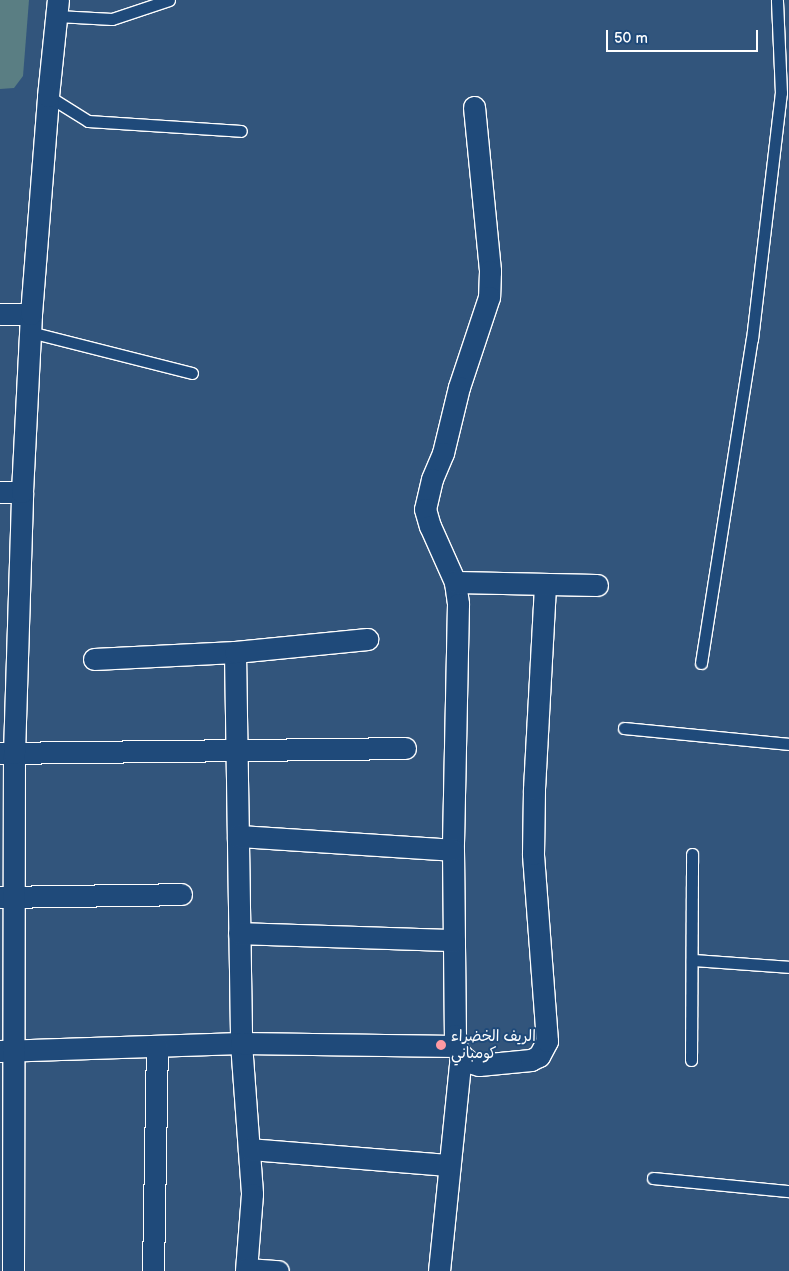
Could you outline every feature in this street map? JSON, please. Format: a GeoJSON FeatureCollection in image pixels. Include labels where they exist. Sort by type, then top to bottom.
{"type":"FeatureCollection","features":[{"type":"Feature","properties":{"kind":"street"},"geometry":{"type":"LineString","coordinates":[[9,1265],[7,753],[31,323],[48,96],[58,8]]}},
{"type":"Feature","properties":{"kind":"street"},"geometry":{"type":"LineString","coordinates":[[439,1271],[458,1050],[453,850],[459,626],[455,582],[430,526],[425,509],[432,479],[443,452],[459,388],[489,297],[489,262],[474,107]]}},
{"type":"Feature","properties":{"kind":"street"},"geometry":{"type":"LineString","coordinates":[[0,314],[31,323]]}},
{"type":"Feature","properties":{"kind":"street"},"geometry":{"type":"LineString","coordinates":[[0,492],[22,492]]}},
{"type":"Feature","properties":{"kind":"street"},"geometry":{"type":"LineString","coordinates":[[455,582],[596,585]]}},
{"type":"Feature","properties":{"kind":"street"},"geometry":{"type":"LineString","coordinates":[[8,1051],[241,1043],[458,1050],[469,1062],[479,1066],[522,1062],[539,1056],[547,1041],[533,854],[534,789],[545,584]]}},
{"type":"Feature","properties":{"kind":"street"},"geometry":{"type":"LineString","coordinates":[[94,659],[235,652],[367,638]]}},
{"type":"Feature","properties":{"kind":"street"},"geometry":{"type":"LineString","coordinates":[[235,652],[241,1043],[252,1194],[246,1270],[278,1271]]}},
{"type":"Feature","properties":{"kind":"street"},"geometry":{"type":"LineString","coordinates":[[7,753],[406,748]]}},
{"type":"Feature","properties":{"kind":"street"},"geometry":{"type":"LineString","coordinates":[[238,836],[453,850]]}},
{"type":"Feature","properties":{"kind":"street"},"geometry":{"type":"LineString","coordinates":[[7,897],[180,894]]}},
{"type":"Feature","properties":{"kind":"street"},"geometry":{"type":"LineString","coordinates":[[239,933],[454,940]]}},
{"type":"Feature","properties":{"kind":"street"},"geometry":{"type":"LineString","coordinates":[[153,1271],[157,1047]]}},
{"type":"Feature","properties":{"kind":"street"},"geometry":{"type":"LineString","coordinates":[[249,1149],[449,1165]]}},
{"type":"Feature","properties":{"kind":"lane"},"geometry":{"type":"LineString","coordinates":[[58,8],[112,19],[169,0]]}},
{"type":"Feature","properties":{"kind":"lane"},"geometry":{"type":"LineString","coordinates":[[701,663],[752,339],[780,103],[777,0]]}},
{"type":"Feature","properties":{"kind":"lane"},"geometry":{"type":"LineString","coordinates":[[48,96],[88,121],[241,131]]}},
{"type":"Feature","properties":{"kind":"lane"},"geometry":{"type":"LineString","coordinates":[[31,323],[192,373]]}},
{"type":"Feature","properties":{"kind":"lane"},"geometry":{"type":"LineString","coordinates":[[624,728],[789,744]]}},
{"type":"Feature","properties":{"kind":"lane"},"geometry":{"type":"LineString","coordinates":[[691,1060],[692,854]]}},
{"type":"Feature","properties":{"kind":"lane"},"geometry":{"type":"LineString","coordinates":[[692,960],[789,967]]}},
{"type":"Feature","properties":{"kind":"lane"},"geometry":{"type":"LineString","coordinates":[[652,1178],[789,1191]]}},
{"type":"Feature","properties":{"kind":"green space"},"geometry":{"type":"Polygon","coordinates":[[[0,0],[29,0],[23,76],[14,88],[0,89],[0,0]]]}},
{"type":"Feature","properties":{"kind":"place","name":"الريف الخضراء كومباني"},"geometry":{"type":"Point","coordinates":[441,1045]}}]}
